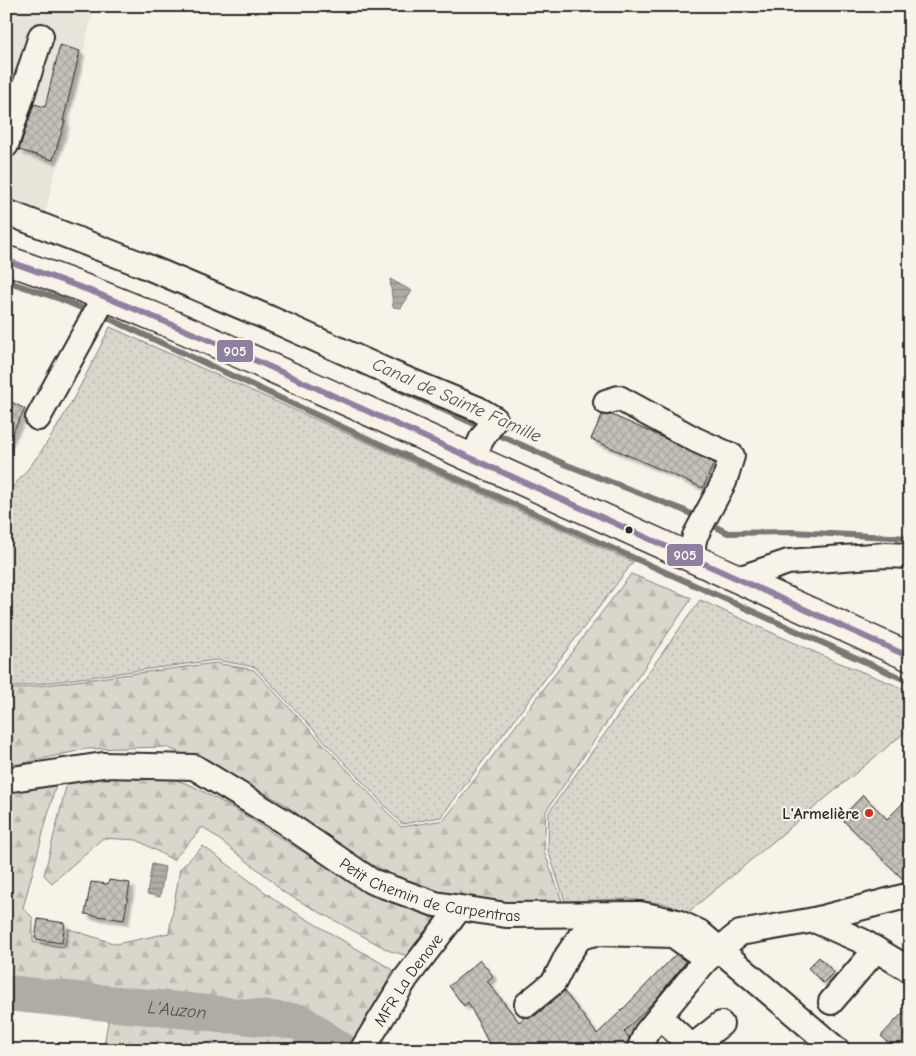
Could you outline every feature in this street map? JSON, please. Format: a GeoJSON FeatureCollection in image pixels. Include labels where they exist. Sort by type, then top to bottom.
{"type":"FeatureCollection","features":[{"type":"Feature","properties":{"kind":"main road"},"geometry":{"type":"LineString","coordinates":[[6,260],[139,309],[473,458],[910,657]]}},
{"type":"Feature","properties":{"kind":"street"},"geometry":{"type":"LineString","coordinates":[[6,144],[41,36]]}},
{"type":"Feature","properties":{"kind":"street"},"geometry":{"type":"LineString","coordinates":[[6,212],[143,265],[271,319],[391,373],[478,408],[495,419],[481,440],[473,458]]}},
{"type":"Feature","properties":{"kind":"street"},"geometry":{"type":"LineString","coordinates":[[38,418],[105,296]]}},
{"type":"Feature","properties":{"kind":"street"},"geometry":{"type":"LineString","coordinates":[[606,402],[619,398],[696,440],[732,456],[724,482],[695,536],[690,558]]}},
{"type":"Feature","properties":{"kind":"street"},"geometry":{"type":"LineString","coordinates":[[738,580],[788,562],[886,555],[910,556]]}},
{"type":"Feature","properties":{"kind":"street","name":"Petit Chemin de Carpentras"},"geometry":{"type":"LineString","coordinates":[[6,780],[102,765],[194,767],[371,881],[435,904],[506,915],[640,914],[677,922],[699,932],[714,954],[837,1050]]}},
{"type":"Feature","properties":{"kind":"street"},"geometry":{"type":"LineString","coordinates":[[639,1050],[646,1033],[714,954],[740,933],[819,922],[910,895]]}},
{"type":"Feature","properties":{"kind":"street","name":"MFR La Denove"},"geometry":{"type":"LineString","coordinates":[[362,1050],[406,978],[456,913]]}},
{"type":"Feature","properties":{"kind":"street"},"geometry":{"type":"LineString","coordinates":[[819,922],[868,959],[910,987]]}},
{"type":"Feature","properties":{"kind":"street"},"geometry":{"type":"LineString","coordinates":[[819,922],[862,941],[910,970]]}},
{"type":"Feature","properties":{"kind":"street"},"geometry":{"type":"LineString","coordinates":[[526,1004],[554,982],[567,956],[580,937],[596,933],[673,935],[714,954]]}},
{"type":"Feature","properties":{"kind":"street"},"geometry":{"type":"LineString","coordinates":[[831,1002],[868,959]]}},
{"type":"Feature","properties":{"kind":"street"},"geometry":{"type":"LineString","coordinates":[[660,1017],[692,1048],[721,1024]]}},
{"type":"Feature","properties":{"kind":"shaded area"},"geometry":{"type":"Polygon","coordinates":[[[6,6],[94,6],[45,214],[6,204],[6,6]]]}},
{"type":"Feature","properties":{"kind":"shaded area"},"geometry":{"type":"Polygon","coordinates":[[[390,279],[412,291],[401,308],[393,307],[390,279]]]}},
{"type":"Feature","properties":{"kind":"shaded area"},"geometry":{"type":"Polygon","coordinates":[[[152,864],[165,867],[160,897],[147,894],[152,864]]]}},
{"type":"Feature","properties":{"kind":"green space"},"geometry":{"type":"Polygon","coordinates":[[[110,327],[633,562],[441,817],[402,824],[255,667],[216,660],[6,688],[6,494],[38,456],[51,436],[76,393],[110,327]]]}},
{"type":"Feature","properties":{"kind":"green space"},"geometry":{"type":"Polygon","coordinates":[[[631,574],[692,598],[546,811],[544,851],[562,901],[534,906],[484,902],[418,888],[367,862],[283,803],[225,772],[166,747],[86,749],[6,767],[6,690],[216,663],[254,670],[401,827],[444,820],[631,574]]]}},
{"type":"Feature","properties":{"kind":"green space"},"geometry":{"type":"Polygon","coordinates":[[[700,600],[830,659],[910,691],[910,728],[686,914],[667,904],[628,899],[565,901],[548,850],[549,812],[700,600]]]}},
{"type":"Feature","properties":{"kind":"green space"},"geometry":{"type":"Polygon","coordinates":[[[157,773],[193,786],[231,807],[353,883],[438,920],[416,958],[390,951],[283,892],[270,879],[203,827],[173,860],[137,840],[103,838],[52,883],[44,875],[69,775],[157,773]]]}},
{"type":"Feature","properties":{"kind":"green space"},"geometry":{"type":"Polygon","coordinates":[[[58,777],[23,908],[33,918],[33,942],[64,947],[69,929],[116,944],[169,933],[180,869],[203,846],[281,904],[393,970],[354,1047],[358,1050],[103,1050],[113,995],[6,983],[6,794],[58,777]]]}},
{"type":"Feature","properties":{"kind":"building"},"geometry":{"type":"Polygon","coordinates":[[[60,45],[80,51],[63,121],[65,121],[53,160],[19,150],[34,104],[45,107],[60,45]]]}},
{"type":"Feature","properties":{"kind":"building"},"geometry":{"type":"Polygon","coordinates":[[[6,399],[25,409],[6,445],[6,399]]]}},
{"type":"Feature","properties":{"kind":"building"},"geometry":{"type":"Polygon","coordinates":[[[602,415],[612,415],[714,463],[703,488],[591,439],[602,415]]]}},
{"type":"Feature","properties":{"kind":"building"},"geometry":{"type":"Polygon","coordinates":[[[863,795],[887,819],[910,796],[910,882],[906,882],[841,818],[863,795]]]}},
{"type":"Feature","properties":{"kind":"building"},"geometry":{"type":"Polygon","coordinates":[[[109,880],[130,883],[124,920],[85,914],[91,882],[108,884],[109,880]]]}},
{"type":"Feature","properties":{"kind":"building"},"geometry":{"type":"Polygon","coordinates":[[[38,919],[65,923],[62,943],[35,939],[38,919]]]}},
{"type":"Feature","properties":{"kind":"building"},"geometry":{"type":"Polygon","coordinates":[[[676,954],[686,962],[656,999],[624,1032],[629,1037],[626,1050],[492,1050],[468,1002],[464,1006],[449,986],[480,960],[493,976],[487,981],[519,1022],[525,1017],[536,1015],[564,991],[597,1034],[676,954]]]}},
{"type":"Feature","properties":{"kind":"building"},"geometry":{"type":"Polygon","coordinates":[[[819,957],[834,972],[823,983],[808,968],[819,957]]]}},
{"type":"Feature","properties":{"kind":"building"},"geometry":{"type":"Polygon","coordinates":[[[910,1005],[910,1050],[896,1050],[881,1036],[910,1005]]]}},
{"type":"Feature","properties":{"kind":"waterway"},"geometry":{"type":"LineString","coordinates":[[6,281],[84,309]]}},
{"type":"Feature","properties":{"kind":"waterway"},"geometry":{"type":"LineString","coordinates":[[110,319],[351,431],[910,682]]}},
{"type":"Feature","properties":{"kind":"waterway","name":"Canal de Sainte Famille"},"geometry":{"type":"LineString","coordinates":[[383,382],[483,428]]}},
{"type":"Feature","properties":{"kind":"waterway","name":"Canal de Sainte Famille"},"geometry":{"type":"LineString","coordinates":[[492,432],[567,465],[699,518]]}},
{"type":"Feature","properties":{"kind":"waterway","name":"Canal de Sainte Famille"},"geometry":{"type":"LineString","coordinates":[[708,523],[728,533],[792,532],[910,538]]}},
{"type":"Feature","properties":{"kind":"waterway","name":"L'Auzon"},"geometry":{"type":"LineString","coordinates":[[6,993],[300,1022],[341,1050]]}},
{"type":"Feature","properties":{"kind":"transit line","name":"905"},"geometry":{"type":"LineString","coordinates":[[6,260],[96,293],[228,348],[910,657]]}},
{"type":"Feature","properties":{"kind":"place","name":"L'Armelière"},"geometry":{"type":"Point","coordinates":[869,813]}}]}
